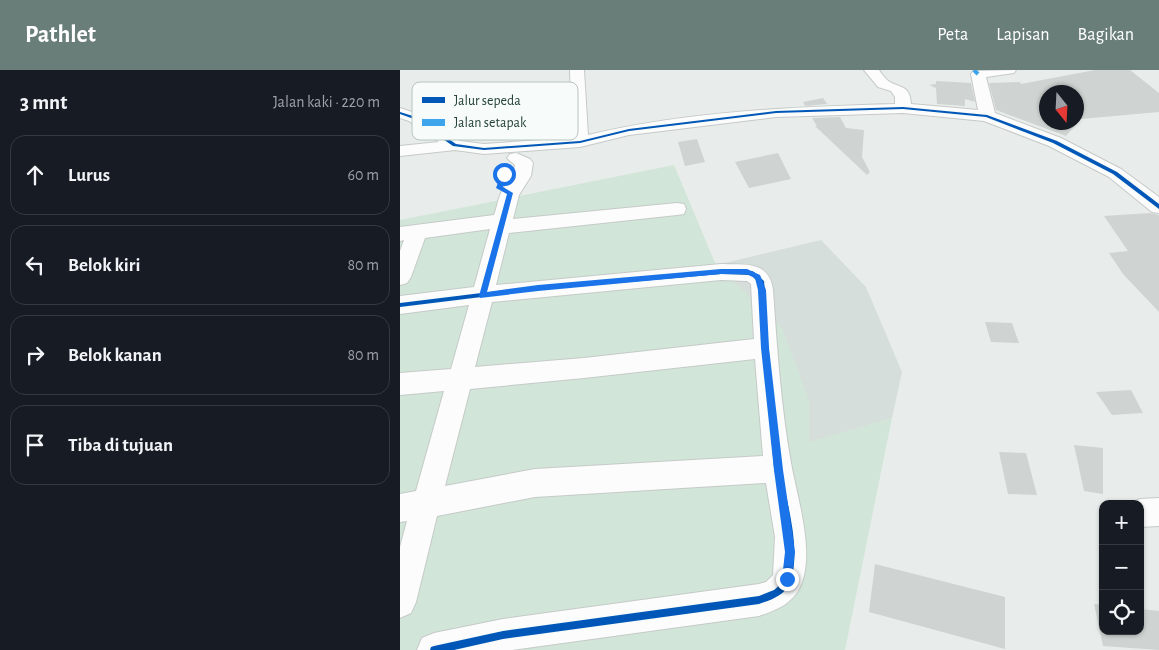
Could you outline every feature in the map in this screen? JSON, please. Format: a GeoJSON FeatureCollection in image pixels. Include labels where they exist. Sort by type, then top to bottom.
{"type":"FeatureCollection","features":[{"type":"Feature","properties":{"kind":"street"},"geometry":{"type":"LineString","coordinates":[[871,70],[883,84],[896,88],[903,96],[903,108]]}},
{"type":"Feature","properties":{"kind":"street"},"geometry":{"type":"LineString","coordinates":[[987,116],[985,99],[976,72],[1009,70]]}},
{"type":"Feature","properties":{"kind":"street"},"geometry":{"type":"LineString","coordinates":[[578,94],[580,142]]}},
{"type":"Feature","properties":{"kind":"street"},"geometry":{"type":"LineString","coordinates":[[511,168],[580,142],[628,130],[776,112],[903,108],[987,116],[1055,142],[1108,169],[1159,207]]}},
{"type":"Feature","properties":{"kind":"street"},"geometry":{"type":"LineString","coordinates":[[400,113],[412,117]]}},
{"type":"Feature","properties":{"kind":"street"},"geometry":{"type":"LineString","coordinates":[[447,140],[455,145]]}},
{"type":"Feature","properties":{"kind":"street"},"geometry":{"type":"LineString","coordinates":[[400,151],[455,145],[484,149],[511,168]]}},
{"type":"Feature","properties":{"kind":"street"},"geometry":{"type":"LineString","coordinates":[[400,163],[441,157]]}},
{"type":"Feature","properties":{"kind":"street"},"geometry":{"type":"LineString","coordinates":[[400,602],[502,224],[511,168]]}},
{"type":"Feature","properties":{"kind":"street"},"geometry":{"type":"LineString","coordinates":[[400,277],[409,232],[676,209]]}},
{"type":"Feature","properties":{"kind":"street"},"geometry":{"type":"LineString","coordinates":[[400,304],[483,296],[538,288],[721,272],[747,272],[758,276],[761,281],[765,348],[778,470],[790,552],[787,579],[777,594],[760,600],[503,635],[434,650]]}},
{"type":"Feature","properties":{"kind":"street"},"geometry":{"type":"LineString","coordinates":[[400,384],[584,368],[765,348]]}},
{"type":"Feature","properties":{"kind":"street"},"geometry":{"type":"LineString","coordinates":[[400,508],[535,483],[778,470]]}},
{"type":"Feature","properties":{"kind":"street"},"geometry":{"type":"LineString","coordinates":[[1144,513],[1159,512]]}},
{"type":"Feature","properties":{"kind":"shaded area"},"geometry":{"type":"Polygon","coordinates":[[[821,240],[866,287],[902,372],[892,418],[809,443],[809,400],[716,265],[821,240]]]}},
{"type":"Feature","properties":{"kind":"green space"},"geometry":{"type":"Polygon","coordinates":[[[674,165],[716,265],[782,328],[809,400],[809,442],[892,418],[845,650],[400,650],[400,220],[674,165]]]}},
{"type":"Feature","properties":{"kind":"building"},"geometry":{"type":"Polygon","coordinates":[[[1095,70],[1130,70],[1159,93],[1159,112],[1084,119],[1084,85],[1039,85],[1039,126],[996,110],[989,83],[1020,82],[1021,84],[1095,70]]]}},
{"type":"Feature","properties":{"kind":"building"},"geometry":{"type":"Polygon","coordinates":[[[936,81],[971,83],[975,102],[965,99],[965,106],[937,104],[936,88],[929,85],[936,84],[936,81]]]}},
{"type":"Feature","properties":{"kind":"building"},"geometry":{"type":"Polygon","coordinates":[[[823,98],[827,104],[805,106],[803,102],[823,98]]]}},
{"type":"Feature","properties":{"kind":"building"},"geometry":{"type":"Polygon","coordinates":[[[840,117],[846,128],[864,130],[862,157],[870,172],[867,175],[815,126],[817,126],[812,118],[840,117]]]}},
{"type":"Feature","properties":{"kind":"building"},"geometry":{"type":"Polygon","coordinates":[[[1050,130],[1071,130],[1066,136],[1050,130]]]}},
{"type":"Feature","properties":{"kind":"building"},"geometry":{"type":"Polygon","coordinates":[[[697,139],[705,162],[685,166],[678,142],[697,139]]]}},
{"type":"Feature","properties":{"kind":"building"},"geometry":{"type":"Polygon","coordinates":[[[778,153],[791,179],[749,188],[735,162],[778,153]]]}},
{"type":"Feature","properties":{"kind":"building"},"geometry":{"type":"Polygon","coordinates":[[[1150,213],[1159,215],[1159,312],[1123,274],[1109,253],[1128,251],[1104,216],[1150,213]]]}},
{"type":"Feature","properties":{"kind":"building"},"geometry":{"type":"Polygon","coordinates":[[[985,322],[1012,323],[1019,343],[991,342],[985,322]]]}},
{"type":"Feature","properties":{"kind":"building"},"geometry":{"type":"Polygon","coordinates":[[[1131,390],[1143,413],[1112,415],[1096,392],[1131,390]]]}},
{"type":"Feature","properties":{"kind":"building"},"geometry":{"type":"Polygon","coordinates":[[[1074,445],[1103,448],[1103,494],[1084,491],[1074,445]]]}},
{"type":"Feature","properties":{"kind":"building"},"geometry":{"type":"Polygon","coordinates":[[[999,452],[1026,453],[1037,495],[1008,494],[999,452]]]}},
{"type":"Feature","properties":{"kind":"building"},"geometry":{"type":"Polygon","coordinates":[[[875,564],[1005,597],[1005,649],[869,612],[875,564]]]}},
{"type":"Feature","properties":{"kind":"building"},"geometry":{"type":"Polygon","coordinates":[[[1094,604],[1099,605],[1099,627],[1094,604]]]}},
{"type":"Feature","properties":{"kind":"building"},"geometry":{"type":"Polygon","coordinates":[[[1144,609],[1159,611],[1159,650],[1103,646],[1101,635],[1144,635],[1144,609]]]}},
{"type":"Feature","properties":{"kind":"marked path"},"geometry":{"type":"LineString","coordinates":[[974,70],[978,74]]}},
{"type":"Feature","properties":{"kind":"cycle path"},"geometry":{"type":"LineString","coordinates":[[448,140],[455,145],[484,149],[580,142],[629,130],[776,112],[903,108],[987,116],[1055,142],[1115,173],[1159,207]]}},
{"type":"Feature","properties":{"kind":"cycle path"},"geometry":{"type":"LineString","coordinates":[[400,113],[412,117]]}},
{"type":"Feature","properties":{"kind":"cycle path"},"geometry":{"type":"LineString","coordinates":[[400,305],[538,288],[721,272],[752,273],[761,281],[775,446],[788,523],[790,552],[788,578],[784,587],[773,595],[759,600],[503,635],[434,650]]}},
{"type":"Feature","properties":{"kind":"route"},"geometry":{"type":"LineString","coordinates":[[504,174],[500,188],[510,193],[483,296],[538,288],[721,272],[740,271],[758,276],[761,281],[762,290],[765,348],[778,470],[790,552],[787,579]]}}]}
